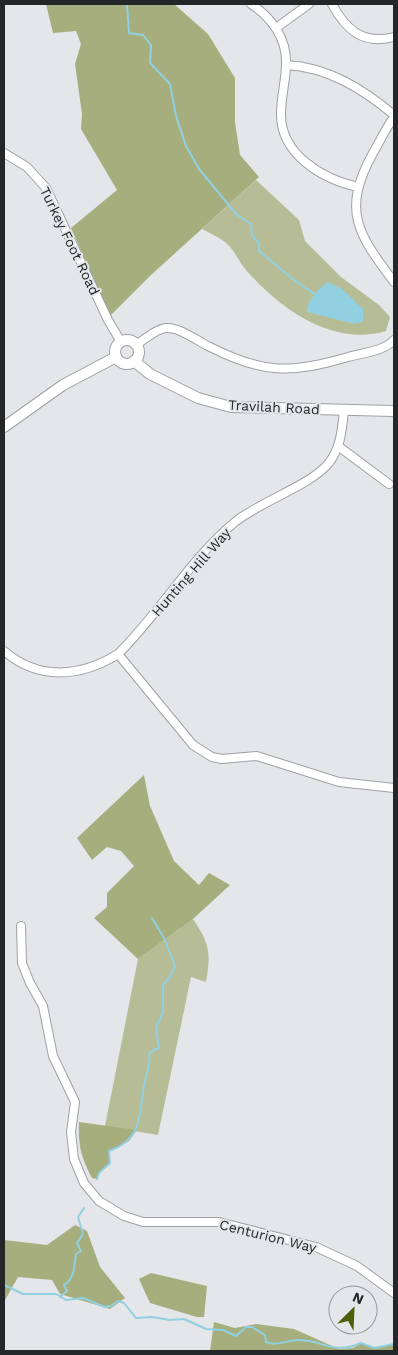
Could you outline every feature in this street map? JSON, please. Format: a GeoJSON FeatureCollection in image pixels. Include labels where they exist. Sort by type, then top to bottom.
{"type":"FeatureCollection","features":[{"type":"Feature","properties":{"kind":"main road"},"geometry":{"type":"LineString","coordinates":[[129,341],[136,345],[138,352],[134,361],[124,364],[116,357],[116,348],[121,342],[129,341]]}},
{"type":"Feature","properties":{"kind":"main road"},"geometry":{"type":"LineString","coordinates":[[4,427],[63,385],[116,357]]}},
{"type":"Feature","properties":{"kind":"main road","name":"Travilah Road"},"geometry":{"type":"LineString","coordinates":[[134,361],[150,374],[198,398],[216,404],[253,408],[394,411]]}},
{"type":"Feature","properties":{"kind":"street"},"geometry":{"type":"LineString","coordinates":[[251,4],[268,18],[276,28],[283,46],[286,65],[281,114],[283,131],[294,150],[307,164],[326,176],[358,187]]}},
{"type":"Feature","properties":{"kind":"street"},"geometry":{"type":"LineString","coordinates":[[276,28],[309,4]]}},
{"type":"Feature","properties":{"kind":"street"},"geometry":{"type":"LineString","coordinates":[[332,4],[340,20],[356,33],[371,40],[394,37]]}},
{"type":"Feature","properties":{"kind":"street"},"geometry":{"type":"LineString","coordinates":[[286,65],[308,67],[337,77],[372,97],[394,116],[363,170],[358,187],[356,212],[359,227],[376,259],[394,282]]}},
{"type":"Feature","properties":{"kind":"street","name":"Turkey Foot Road"},"geometry":{"type":"LineString","coordinates":[[4,153],[27,167],[46,188],[108,320],[121,342]]}},
{"type":"Feature","properties":{"kind":"street"},"geometry":{"type":"LineString","coordinates":[[136,345],[159,330],[172,329],[242,362],[258,367],[281,370],[324,364],[381,348],[394,340]]}},
{"type":"Feature","properties":{"kind":"street","name":"Hunting Hill Way"},"geometry":{"type":"LineString","coordinates":[[4,651],[24,665],[53,673],[85,670],[101,665],[118,654],[214,542],[235,522],[262,503],[315,476],[333,458],[338,446],[344,410]]}},
{"type":"Feature","properties":{"kind":"street"},"geometry":{"type":"LineString","coordinates":[[338,446],[388,484]]}},
{"type":"Feature","properties":{"kind":"street"},"geometry":{"type":"LineString","coordinates":[[118,654],[193,745],[204,754],[222,759],[257,756],[339,782],[394,788]]}},
{"type":"Feature","properties":{"kind":"street","name":"Centurion Way"},"geometry":{"type":"LineString","coordinates":[[22,926],[22,963],[30,983],[43,1006],[53,1056],[75,1102],[71,1132],[74,1160],[84,1183],[99,1201],[115,1212],[143,1222],[219,1222],[316,1247],[353,1264],[394,1293]]}},
{"type":"Feature","properties":{"kind":"green space"},"geometry":{"type":"Polygon","coordinates":[[[46,4],[174,4],[208,34],[235,78],[235,122],[240,155],[259,177],[151,275],[110,316],[71,228],[117,190],[81,129],[82,114],[75,64],[81,44],[76,31],[53,33],[46,4]]]}},
{"type":"Feature","properties":{"kind":"green space"},"geometry":{"type":"Polygon","coordinates":[[[256,180],[299,220],[305,241],[341,277],[379,305],[390,317],[386,331],[366,335],[347,334],[327,329],[309,321],[291,311],[260,284],[246,270],[225,242],[202,229],[256,180]]]}},
{"type":"Feature","properties":{"kind":"green space"},"geometry":{"type":"Polygon","coordinates":[[[144,775],[150,806],[174,861],[199,885],[209,873],[230,885],[193,919],[138,959],[94,918],[107,907],[107,893],[134,866],[121,851],[107,847],[92,860],[77,838],[144,775]]]}},
{"type":"Feature","properties":{"kind":"green space"},"geometry":{"type":"Polygon","coordinates":[[[193,919],[203,935],[208,949],[206,982],[191,977],[158,1135],[105,1126],[138,959],[193,919]]]}},
{"type":"Feature","properties":{"kind":"green space"},"geometry":{"type":"Polygon","coordinates":[[[79,1122],[137,1130],[129,1141],[109,1151],[110,1163],[99,1173],[97,1179],[92,1178],[85,1164],[79,1138],[79,1122]]]}},
{"type":"Feature","properties":{"kind":"green space"},"geometry":{"type":"Polygon","coordinates":[[[75,1225],[87,1231],[100,1267],[125,1298],[110,1309],[60,1294],[52,1280],[18,1277],[4,1302],[4,1240],[47,1245],[75,1225]]]}},
{"type":"Feature","properties":{"kind":"green space"},"geometry":{"type":"Polygon","coordinates":[[[151,1273],[207,1286],[204,1317],[197,1317],[150,1303],[139,1279],[151,1273]]]}},
{"type":"Feature","properties":{"kind":"green space"},"geometry":{"type":"Polygon","coordinates":[[[214,1322],[235,1328],[256,1324],[294,1329],[339,1349],[353,1348],[361,1343],[374,1348],[394,1344],[394,1351],[210,1351],[214,1322]]]}},
{"type":"Feature","properties":{"kind":"water"},"geometry":{"type":"Polygon","coordinates":[[[328,282],[342,289],[363,309],[363,321],[355,324],[307,312],[311,299],[328,282]]]}},
{"type":"Feature","properties":{"kind":"waterway"},"geometry":{"type":"LineString","coordinates":[[127,4],[129,33],[143,35],[151,45],[150,63],[170,84],[176,116],[186,146],[199,169],[237,215],[251,224],[252,236],[259,243],[259,251],[294,280],[315,294]]}},
{"type":"Feature","properties":{"kind":"waterway"},"geometry":{"type":"LineString","coordinates":[[97,1179],[99,1173],[110,1163],[109,1151],[122,1145],[131,1137],[136,1128],[150,1052],[159,1048],[156,1028],[163,1012],[163,985],[170,977],[175,966],[164,938],[152,918]]}},
{"type":"Feature","properties":{"kind":"waterway"},"geometry":{"type":"LineString","coordinates":[[60,1297],[67,1291],[64,1285],[72,1276],[76,1254],[81,1251],[77,1243],[83,1234],[78,1217],[84,1208]]}},
{"type":"Feature","properties":{"kind":"waterway"},"geometry":{"type":"LineString","coordinates":[[4,1285],[23,1294],[56,1294],[66,1300],[83,1298],[105,1307],[111,1306],[118,1301],[124,1303],[136,1318],[184,1319],[206,1329],[223,1330],[236,1336],[246,1327],[252,1327],[265,1335],[266,1342],[271,1343],[300,1340],[336,1348],[344,1348],[361,1343],[374,1348],[394,1344]]}}]}
